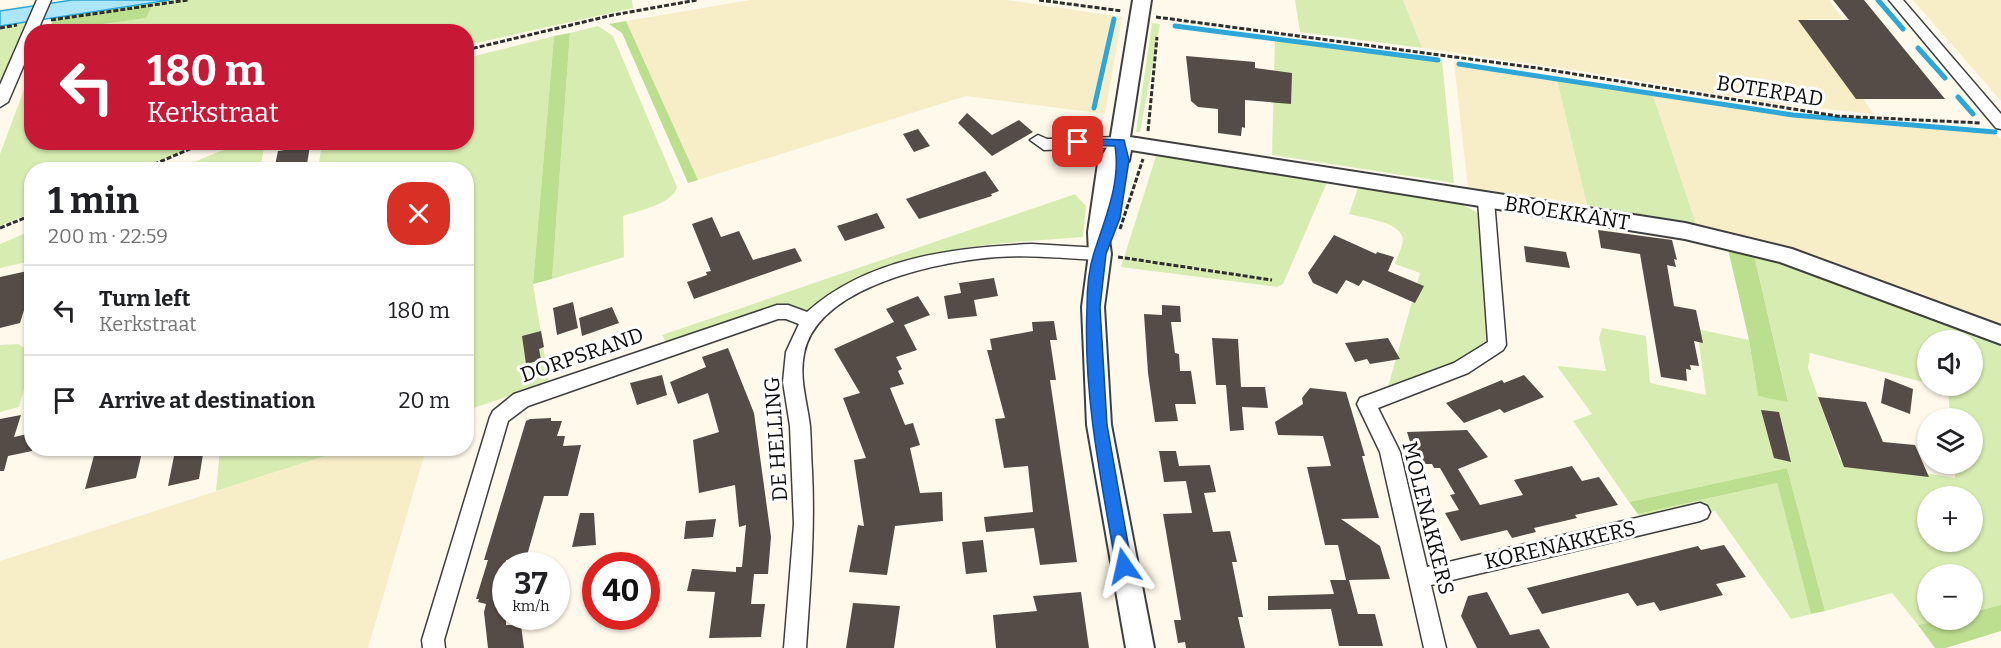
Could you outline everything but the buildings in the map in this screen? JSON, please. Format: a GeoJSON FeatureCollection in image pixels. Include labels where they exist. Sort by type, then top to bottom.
{"type":"FeatureCollection","features":[{"type":"Feature","properties":{"kind":"street"},"geometry":{"type":"LineString","coordinates":[[34,23],[44,0]]}},
{"type":"Feature","properties":{"kind":"street"},"geometry":{"type":"LineString","coordinates":[[1896,0],[2001,124]]}},
{"type":"Feature","properties":{"kind":"street"},"geometry":{"type":"LineString","coordinates":[[1140,648],[1099,425],[1093,307],[1100,254],[1114,218],[1123,160],[1120,142],[1141,7]]}},
{"type":"Feature","properties":{"kind":"street"},"geometry":{"type":"LineString","coordinates":[[0,102],[24,46]]}},
{"type":"Feature","properties":{"kind":"street"},"geometry":{"type":"LineString","coordinates":[[1038,140],[1044,146],[1104,141],[1120,142]]}},
{"type":"Feature","properties":{"kind":"street","name":"BROEKKANT"},"geometry":{"type":"LineString","coordinates":[[1120,142],[1685,231],[1784,255],[2001,335]]}},
{"type":"Feature","properties":{"kind":"street","name":"MOLENAKKERS"},"geometry":{"type":"LineString","coordinates":[[1436,648],[1390,452],[1366,404],[1461,368],[1497,345],[1486,200]]}},
{"type":"Feature","properties":{"kind":"street","name":"DE HELLING"},"geometry":{"type":"LineString","coordinates":[[795,648],[804,524],[800,426],[792,382],[795,352],[809,321],[832,300],[866,281],[934,260],[979,252],[1022,250],[1100,254]]}},
{"type":"Feature","properties":{"kind":"street","name":"DORPSRAND"},"geometry":{"type":"LineString","coordinates":[[434,648],[434,640],[500,417],[520,400],[777,312],[788,312],[809,321]]}},
{"type":"Feature","properties":{"kind":"street","name":"KORENAKKERS"},"geometry":{"type":"LineString","coordinates":[[1420,578],[1700,512]]}},
{"type":"Feature","properties":{"kind":"path"},"geometry":{"type":"LineString","coordinates":[[34,23],[188,0]]}},
{"type":"Feature","properties":{"kind":"path"},"geometry":{"type":"LineString","coordinates":[[474,48],[613,15],[697,0]]}},
{"type":"Feature","properties":{"kind":"path","name":"BOTERPAD"},"geometry":{"type":"LineString","coordinates":[[1039,0],[1141,7],[1838,116],[2001,124]]}},
{"type":"Feature","properties":{"kind":"path"},"geometry":{"type":"LineString","coordinates":[[160,162],[187,150]]}},
{"type":"Feature","properties":{"kind":"path"},"geometry":{"type":"LineString","coordinates":[[0,228],[24,218]]}},
{"type":"Feature","properties":{"kind":"path"},"geometry":{"type":"LineString","coordinates":[[1100,254],[1272,280]]}},
{"type":"Feature","properties":{"kind":"shaded area"},"geometry":{"type":"Polygon","coordinates":[[[750,0],[1007,0],[1122,17],[1105,114],[966,96],[698,180],[626,21],[750,0]]]}},
{"type":"Feature","properties":{"kind":"shaded area"},"geometry":{"type":"Polygon","coordinates":[[[1403,0],[1829,0],[1843,19],[1806,19],[1874,114],[1771,103],[1587,72],[1422,48],[1403,0]]]}},
{"type":"Feature","properties":{"kind":"shaded area"},"geometry":{"type":"Polygon","coordinates":[[[1913,0],[2001,0],[2001,101],[1913,0]]]}},
{"type":"Feature","properties":{"kind":"shaded area"},"geometry":{"type":"Polygon","coordinates":[[[1454,62],[1556,76],[1587,205],[1513,193],[1489,196],[1468,188],[1454,62]]]}},
{"type":"Feature","properties":{"kind":"shaded area"},"geometry":{"type":"Polygon","coordinates":[[[1652,92],[1801,116],[1888,126],[1995,133],[2001,139],[2001,326],[1772,245],[1696,224],[1652,92]]]}},
{"type":"Feature","properties":{"kind":"shaded area"},"geometry":{"type":"Polygon","coordinates":[[[325,456],[424,456],[368,648],[0,648],[0,561],[325,456]]]}},
{"type":"Feature","properties":{"kind":"green space"},"geometry":{"type":"Polygon","coordinates":[[[170,0],[632,0],[633,8],[474,43],[474,24],[104,24],[145,18],[154,2],[170,0]]]}},
{"type":"Feature","properties":{"kind":"green space"},"geometry":{"type":"Polygon","coordinates":[[[1295,0],[1403,0],[1422,48],[1300,32],[1295,0]]]}},
{"type":"Feature","properties":{"kind":"green space"},"geometry":{"type":"Polygon","coordinates":[[[154,2],[146,18],[104,24],[51,24],[54,18],[154,2]]]}},
{"type":"Feature","properties":{"kind":"green space"},"geometry":{"type":"Polygon","coordinates":[[[626,21],[698,180],[688,183],[622,33],[609,24],[626,21]]]}},
{"type":"Feature","properties":{"kind":"green space"},"geometry":{"type":"Polygon","coordinates":[[[27,22],[24,24],[24,29],[0,84],[0,26],[27,22]]]}},
{"type":"Feature","properties":{"kind":"green space"},"geometry":{"type":"Polygon","coordinates":[[[1152,23],[1160,24],[1140,132],[1136,132],[1152,23]]]}},
{"type":"Feature","properties":{"kind":"green space"},"geometry":{"type":"Polygon","coordinates":[[[598,26],[613,36],[677,187],[674,193],[662,203],[623,216],[624,257],[552,279],[570,33],[598,26]]]}},
{"type":"Feature","properties":{"kind":"green space"},"geometry":{"type":"Polygon","coordinates":[[[570,33],[552,279],[533,284],[554,36],[570,33]]]}},
{"type":"Feature","properties":{"kind":"green space"},"geometry":{"type":"Polygon","coordinates":[[[554,36],[533,284],[549,383],[474,408],[474,162],[319,162],[321,150],[474,150],[474,56],[554,36]]]}},
{"type":"Feature","properties":{"kind":"green space"},"geometry":{"type":"Polygon","coordinates":[[[1275,38],[1442,60],[1454,183],[1272,155],[1275,38]]]}},
{"type":"Feature","properties":{"kind":"green space"},"geometry":{"type":"Polygon","coordinates":[[[1556,76],[1652,92],[1696,224],[1587,205],[1556,76]]]}},
{"type":"Feature","properties":{"kind":"green space"},"geometry":{"type":"Polygon","coordinates":[[[24,90],[24,150],[186,150],[156,162],[24,162],[24,216],[0,226],[0,154],[24,90]]]}},
{"type":"Feature","properties":{"kind":"green space"},"geometry":{"type":"Polygon","coordinates":[[[223,150],[264,150],[261,162],[194,162],[223,150]]]}},
{"type":"Feature","properties":{"kind":"green space"},"geometry":{"type":"Polygon","coordinates":[[[1157,153],[1328,180],[1283,284],[1277,287],[1121,267],[1157,153]]]}},
{"type":"Feature","properties":{"kind":"green space"},"geometry":{"type":"Polygon","coordinates":[[[1359,185],[1441,198],[1456,202],[1484,218],[1497,352],[1388,387],[1420,273],[1395,264],[1402,242],[1399,231],[1386,224],[1349,214],[1359,185]]]}},
{"type":"Feature","properties":{"kind":"green space"},"geometry":{"type":"Polygon","coordinates":[[[1075,194],[1086,206],[1083,237],[976,246],[924,256],[872,272],[808,311],[797,310],[784,304],[667,344],[662,335],[1075,194]]]}},
{"type":"Feature","properties":{"kind":"green space"},"geometry":{"type":"Polygon","coordinates":[[[24,234],[24,263],[0,268],[0,244],[24,234]]]}},
{"type":"Feature","properties":{"kind":"green space"},"geometry":{"type":"Polygon","coordinates":[[[1728,249],[1754,255],[1788,402],[1758,396],[1749,340],[1728,249]]]}},
{"type":"Feature","properties":{"kind":"green space"},"geometry":{"type":"Polygon","coordinates":[[[1754,255],[1968,330],[1917,330],[1917,380],[1810,353],[1808,368],[1840,460],[1917,472],[1917,474],[1955,478],[1955,474],[1983,474],[1983,408],[1949,408],[1949,396],[1983,396],[1983,335],[1999,341],[2001,350],[2001,605],[1983,610],[1983,564],[1917,564],[1917,624],[1892,593],[1825,611],[1787,468],[1629,502],[1573,421],[1592,414],[1557,366],[1606,371],[1599,338],[1602,328],[1646,336],[1650,383],[1706,395],[1697,329],[1749,340],[1758,396],[1788,401],[1754,255]]]}},
{"type":"Feature","properties":{"kind":"green space"},"geometry":{"type":"Polygon","coordinates":[[[18,344],[24,348],[24,389],[19,407],[0,412],[0,345],[18,344]]]}},
{"type":"Feature","properties":{"kind":"green space"},"geometry":{"type":"Polygon","coordinates":[[[219,456],[325,456],[216,491],[219,456]]]}},
{"type":"Feature","properties":{"kind":"green space"},"geometry":{"type":"Polygon","coordinates":[[[1787,468],[1825,611],[1811,614],[1777,483],[1638,514],[1629,502],[1787,468]]]}},
{"type":"Feature","properties":{"kind":"green space"},"geometry":{"type":"Polygon","coordinates":[[[1777,483],[1811,614],[1791,619],[1715,511],[1646,525],[1638,514],[1777,483]]]}},
{"type":"Feature","properties":{"kind":"green space"},"geometry":{"type":"Polygon","coordinates":[[[2001,605],[2001,631],[1946,648],[1935,648],[1922,630],[1983,630],[1983,610],[2001,605]]]}},
{"type":"Feature","properties":{"kind":"water"},"geometry":{"type":"Polygon","coordinates":[[[72,0],[170,0],[0,26],[0,11],[72,0]]]}},
{"type":"Feature","properties":{"kind":"waterway"},"geometry":{"type":"LineString","coordinates":[[1878,0],[1903,29]]}},
{"type":"Feature","properties":{"kind":"waterway"},"geometry":{"type":"LineString","coordinates":[[1094,108],[1114,19]]}},
{"type":"Feature","properties":{"kind":"waterway"},"geometry":{"type":"LineString","coordinates":[[1175,26],[1438,60]]}},
{"type":"Feature","properties":{"kind":"waterway"},"geometry":{"type":"LineString","coordinates":[[1918,48],[1945,78]]}},
{"type":"Feature","properties":{"kind":"waterway"},"geometry":{"type":"LineString","coordinates":[[1459,64],[1793,115],[1995,132]]}},
{"type":"Feature","properties":{"kind":"waterway"},"geometry":{"type":"LineString","coordinates":[[1958,97],[1973,114]]}},
{"type":"Feature","properties":{"kind":"route"},"geometry":{"type":"LineString","coordinates":[[1078,142],[1120,142],[1123,160],[1114,218],[1100,254],[1093,307],[1099,425],[1124,566]]}}]}
